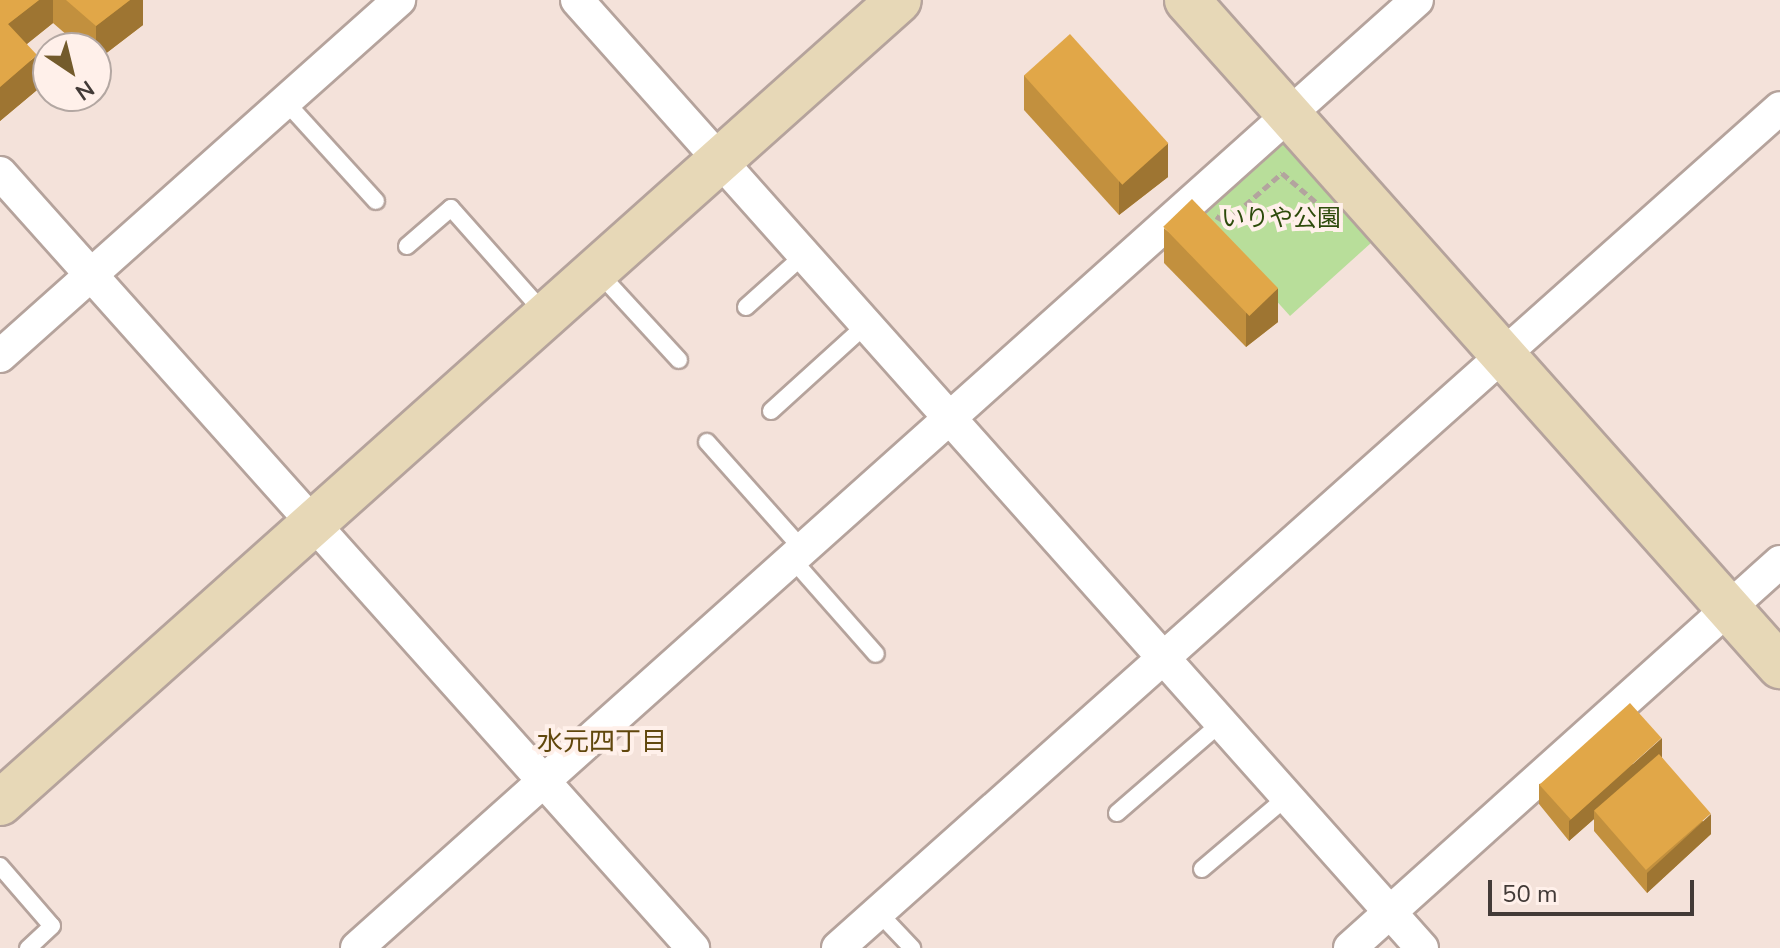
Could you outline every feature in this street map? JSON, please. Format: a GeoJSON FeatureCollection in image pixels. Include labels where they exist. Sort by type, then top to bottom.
{"type":"FeatureCollection","features":[{"type":"Feature","properties":{"kind":"street"},"geometry":{"type":"LineString","coordinates":[[0,356],[399,0]]}},
{"type":"Feature","properties":{"kind":"street"},"geometry":{"type":"LineString","coordinates":[[577,0],[1422,948]]}},
{"type":"Feature","properties":{"kind":"street"},"geometry":{"type":"LineString","coordinates":[[0,803],[899,0]]}},
{"type":"Feature","properties":{"kind":"street"},"geometry":{"type":"LineString","coordinates":[[1187,0],[1780,666]]}},
{"type":"Feature","properties":{"kind":"street"},"geometry":{"type":"LineString","coordinates":[[357,948],[1417,0]]}},
{"type":"Feature","properties":{"kind":"street"},"geometry":{"type":"LineString","coordinates":[[838,948],[1780,108]]}},
{"type":"Feature","properties":{"kind":"street"},"geometry":{"type":"LineString","coordinates":[[0,173],[693,948]]}},
{"type":"Feature","properties":{"kind":"street"},"geometry":{"type":"LineString","coordinates":[[1350,948],[1780,562]]}},
{"type":"Feature","properties":{"kind":"lane"},"geometry":{"type":"LineString","coordinates":[[285,101],[376,201]]}},
{"type":"Feature","properties":{"kind":"lane"},"geometry":{"type":"LineString","coordinates":[[407,246],[451,208],[546,315]]}},
{"type":"Feature","properties":{"kind":"lane"},"geometry":{"type":"LineString","coordinates":[[746,307],[804,255]]}},
{"type":"Feature","properties":{"kind":"lane"},"geometry":{"type":"LineString","coordinates":[[597,270],[679,360]]}},
{"type":"Feature","properties":{"kind":"lane"},"geometry":{"type":"LineString","coordinates":[[771,411],[867,324]]}},
{"type":"Feature","properties":{"kind":"lane"},"geometry":{"type":"LineString","coordinates":[[707,442],[876,654]]}},
{"type":"Feature","properties":{"kind":"lane"},"geometry":{"type":"LineString","coordinates":[[1117,813],[1222,722]]}},
{"type":"Feature","properties":{"kind":"lane"},"geometry":{"type":"LineString","coordinates":[[1202,869],[1288,796]]}},
{"type":"Feature","properties":{"kind":"lane"},"geometry":{"type":"LineString","coordinates":[[0,866],[52,926],[28,948]]}},
{"type":"Feature","properties":{"kind":"lane"},"geometry":{"type":"LineString","coordinates":[[878,912],[912,948]]}},
{"type":"Feature","properties":{"kind":"path"},"geometry":{"type":"LineString","coordinates":[[1192,200],[1223,220],[1282,173],[1324,208],[1352,185]]}},
{"type":"Feature","properties":{"kind":"green space","name":"いりや公園"},"geometry":{"type":"Polygon","coordinates":[[[1281,137],[1374,240],[1290,316],[1197,213],[1281,137]]]}},
{"type":"Feature","properties":{"kind":"building"},"geometry":{"type":"Polygon","coordinates":[[[0,0],[39,0],[8,24],[32,50],[32,59],[0,87],[0,0]]]}},
{"type":"Feature","properties":{"kind":"building"},"geometry":{"type":"Polygon","coordinates":[[[66,0],[130,0],[96,26],[66,0]]]}},
{"type":"Feature","properties":{"kind":"building"},"geometry":{"type":"Polygon","coordinates":[[[1070,34],[1168,143],[1122,185],[1024,75],[1070,34]]]}},
{"type":"Feature","properties":{"kind":"building"},"geometry":{"type":"Polygon","coordinates":[[[1192,199],[1278,288],[1249,316],[1163,227],[1192,199]]]}},
{"type":"Feature","properties":{"kind":"building"},"geometry":{"type":"Polygon","coordinates":[[[1630,703],[1661,738],[1571,820],[1539,785],[1630,703]]]}},
{"type":"Feature","properties":{"kind":"building"},"geometry":{"type":"Polygon","coordinates":[[[1659,754],[1711,814],[1646,870],[1594,810],[1659,754]]]}},
{"type":"Feature","properties":{"kind":"district","name":"水元四丁目"},"geometry":{"type":"Point","coordinates":[602,742]}}]}
